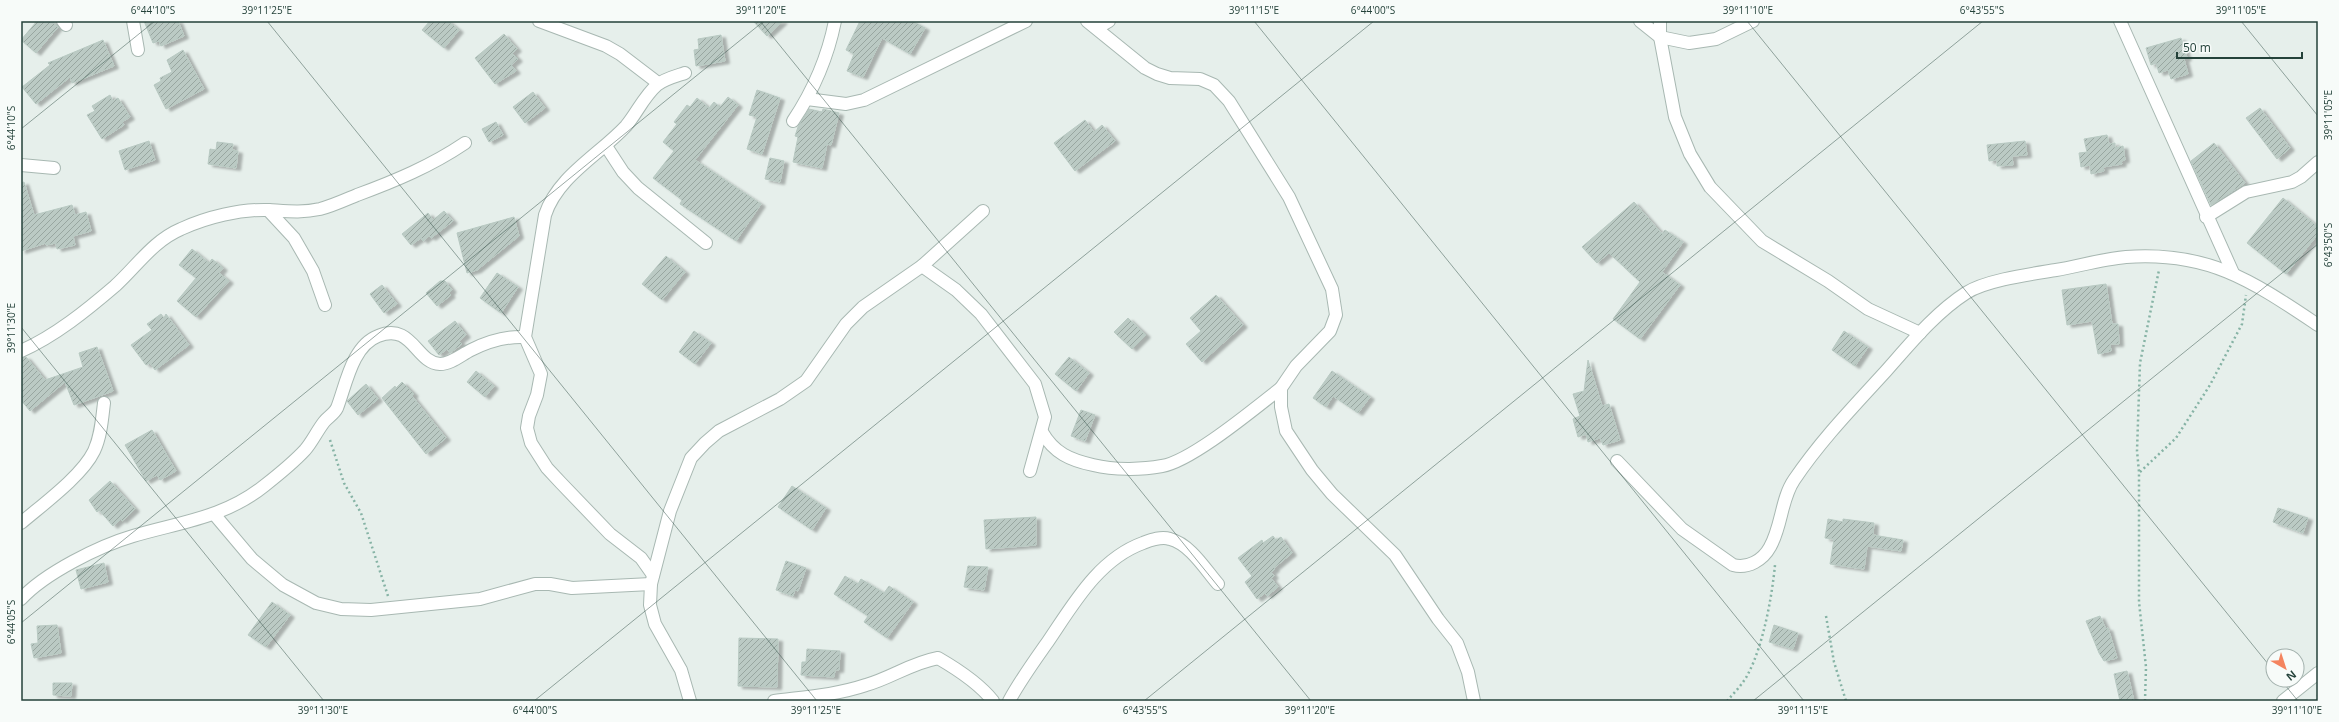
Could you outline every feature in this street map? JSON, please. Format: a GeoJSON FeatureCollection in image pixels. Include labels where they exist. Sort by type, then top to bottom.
{"type":"FeatureCollection","features":[{"type":"Feature","properties":{"kind":"street"},"geometry":{"type":"LineString","coordinates":[[133,21],[138,50]]}},
{"type":"Feature","properties":{"kind":"street"},"geometry":{"type":"LineString","coordinates":[[539,21],[606,46],[620,54],[658,83]]}},
{"type":"Feature","properties":{"kind":"street"},"geometry":{"type":"LineString","coordinates":[[793,121],[807,99],[832,35],[835,21]]}},
{"type":"Feature","properties":{"kind":"street"},"geometry":{"type":"LineString","coordinates":[[807,99],[846,104],[864,100],[1026,21]]}},
{"type":"Feature","properties":{"kind":"street"},"geometry":{"type":"LineString","coordinates":[[1092,24],[1109,21]]}},
{"type":"Feature","properties":{"kind":"street"},"geometry":{"type":"LineString","coordinates":[[1640,21],[1660,37],[1689,43],[1716,39],[1753,21]]}},
{"type":"Feature","properties":{"kind":"street"},"geometry":{"type":"LineString","coordinates":[[1660,21],[1660,37],[1675,117],[1690,154],[1710,188],[1762,241],[1828,281],[1868,309],[1920,334]]}},
{"type":"Feature","properties":{"kind":"street"},"geometry":{"type":"LineString","coordinates":[[2120,21],[2206,217],[2233,273]]}},
{"type":"Feature","properties":{"kind":"street"},"geometry":{"type":"LineString","coordinates":[[1042,432],[1050,446],[1077,462],[1105,468],[1163,466],[1184,457],[1205,444],[1281,388],[1296,366],[1330,331],[1336,315],[1332,289],[1289,197],[1229,101],[1214,85],[1200,79],[1170,78],[1145,68],[1092,24]]}},
{"type":"Feature","properties":{"kind":"street"},"geometry":{"type":"LineString","coordinates":[[652,579],[641,558],[610,534],[561,483],[547,468],[531,443],[527,428],[529,416],[537,395],[541,374],[525,336],[545,215],[549,202],[573,174],[606,146],[627,124],[658,83],[685,72]]}},
{"type":"Feature","properties":{"kind":"street"},"geometry":{"type":"LineString","coordinates":[[21,351],[48,337],[115,286],[157,242],[180,229],[218,216],[242,211],[268,210],[292,213],[320,209],[409,175],[436,162],[465,143]]}},
{"type":"Feature","properties":{"kind":"street"},"geometry":{"type":"LineString","coordinates":[[606,146],[623,172],[638,188],[706,244]]}},
{"type":"Feature","properties":{"kind":"street"},"geometry":{"type":"LineString","coordinates":[[2206,217],[2246,192],[2292,182],[2301,177],[2318,162]]}},
{"type":"Feature","properties":{"kind":"street"},"geometry":{"type":"LineString","coordinates":[[21,166],[54,168]]}},
{"type":"Feature","properties":{"kind":"street"},"geometry":{"type":"LineString","coordinates":[[268,210],[298,244],[313,271],[325,305]]}},
{"type":"Feature","properties":{"kind":"street"},"geometry":{"type":"LineString","coordinates":[[690,701],[681,670],[655,624],[650,605],[652,579],[670,511],[691,458],[704,443],[719,431],[780,400],[806,381],[846,324],[863,307],[922,266],[983,211]]}},
{"type":"Feature","properties":{"kind":"street"},"geometry":{"type":"LineString","coordinates":[[1617,461],[1682,529],[1733,565],[1743,567],[1758,560],[1770,547],[1793,481],[1842,417],[1920,334],[1952,303],[1968,292],[2026,275],[2124,257],[2162,256],[2217,266],[2233,273],[2282,301],[2318,325]]}},
{"type":"Feature","properties":{"kind":"street"},"geometry":{"type":"LineString","coordinates":[[922,266],[956,290],[981,314],[1035,384],[1045,417],[1030,471]]}},
{"type":"Feature","properties":{"kind":"street"},"geometry":{"type":"LineString","coordinates":[[21,599],[53,575],[107,545],[214,514],[233,506],[263,487],[305,450],[324,422],[336,410],[354,362],[364,346],[377,336],[392,332],[405,337],[428,358],[438,364],[452,361],[490,341],[506,336],[525,336]]}},
{"type":"Feature","properties":{"kind":"street"},"geometry":{"type":"LineString","coordinates":[[1281,388],[1281,408],[1286,431],[1312,470],[1332,494],[1395,555],[1438,619],[1457,643],[1468,672],[1474,701]]}},
{"type":"Feature","properties":{"kind":"street"},"geometry":{"type":"LineString","coordinates":[[21,523],[64,486],[87,462],[94,451],[100,432],[104,403]]}},
{"type":"Feature","properties":{"kind":"street"},"geometry":{"type":"LineString","coordinates":[[214,514],[252,559],[268,574],[283,585],[310,600],[341,609],[371,610],[480,599],[535,584],[550,584],[572,588],[652,579]]}},
{"type":"Feature","properties":{"kind":"street"},"geometry":{"type":"LineString","coordinates":[[1009,701],[1034,660],[1086,588],[1110,563],[1130,548],[1155,539],[1169,538],[1183,545],[1218,584]]}},
{"type":"Feature","properties":{"kind":"street"},"geometry":{"type":"LineString","coordinates":[[774,701],[852,690],[882,680],[910,666],[938,658],[974,683],[993,701]]}},
{"type":"Feature","properties":{"kind":"street"},"geometry":{"type":"LineString","coordinates":[[2283,701],[2318,673]]}},
{"type":"Feature","properties":{"kind":"path"},"geometry":{"type":"LineString","coordinates":[[2145,701],[2146,667],[2139,602],[2139,472],[2137,451],[2140,363],[2162,256]]}},
{"type":"Feature","properties":{"kind":"path"},"geometry":{"type":"LineString","coordinates":[[2139,472],[2176,438],[2210,385],[2242,324],[2248,282]]}},
{"type":"Feature","properties":{"kind":"path"},"geometry":{"type":"LineString","coordinates":[[324,422],[344,483],[361,513],[392,608]]}},
{"type":"Feature","properties":{"kind":"path"},"geometry":{"type":"LineString","coordinates":[[1727,701],[1748,675],[1772,599],[1776,561],[1770,547]]}},
{"type":"Feature","properties":{"kind":"path"},"geometry":{"type":"LineString","coordinates":[[1826,616],[1834,662],[1846,701]]}},
{"type":"Feature","properties":{"kind":"path"},"geometry":{"type":"LineString","coordinates":[[2317,701],[2318,696]]}},
{"type":"Feature","properties":{"kind":"building"},"geometry":{"type":"Polygon","coordinates":[[[37,21],[52,21],[58,27],[36,53],[21,40],[37,21]]]}},
{"type":"Feature","properties":{"kind":"building"},"geometry":{"type":"Polygon","coordinates":[[[144,21],[178,21],[184,36],[161,46],[159,41],[153,43],[144,21]]]}},
{"type":"Feature","properties":{"kind":"building"},"geometry":{"type":"Polygon","coordinates":[[[430,21],[448,21],[459,30],[444,48],[422,30],[430,21]]]}},
{"type":"Feature","properties":{"kind":"building"},"geometry":{"type":"Polygon","coordinates":[[[753,21],[783,21],[767,36],[753,21]]]}},
{"type":"Feature","properties":{"kind":"building"},"geometry":{"type":"Polygon","coordinates":[[[860,21],[912,21],[925,28],[910,54],[882,38],[863,77],[847,71],[854,54],[846,50],[860,21]]]}},
{"type":"Feature","properties":{"kind":"building"},"geometry":{"type":"Polygon","coordinates":[[[504,34],[517,49],[512,53],[518,59],[511,65],[516,71],[495,84],[475,58],[504,34]]]}},
{"type":"Feature","properties":{"kind":"building"},"geometry":{"type":"Polygon","coordinates":[[[721,35],[725,61],[696,66],[694,50],[699,49],[698,39],[721,35]]]}},
{"type":"Feature","properties":{"kind":"building"},"geometry":{"type":"Polygon","coordinates":[[[2181,38],[2187,58],[2184,59],[2188,74],[2171,79],[2168,70],[2159,73],[2156,63],[2151,65],[2146,48],[2181,38]]]}},
{"type":"Feature","properties":{"kind":"building"},"geometry":{"type":"Polygon","coordinates":[[[103,40],[114,66],[72,83],[70,77],[36,104],[22,87],[50,65],[48,63],[103,40]]]}},
{"type":"Feature","properties":{"kind":"building"},"geometry":{"type":"Polygon","coordinates":[[[183,50],[204,89],[166,109],[154,85],[161,81],[160,78],[172,72],[167,60],[183,50]]]}},
{"type":"Feature","properties":{"kind":"building"},"geometry":{"type":"Polygon","coordinates":[[[757,90],[780,98],[762,154],[747,149],[757,117],[749,115],[757,90]]]}},
{"type":"Feature","properties":{"kind":"building"},"geometry":{"type":"Polygon","coordinates":[[[533,92],[545,108],[525,123],[513,107],[533,92]]]}},
{"type":"Feature","properties":{"kind":"building"},"geometry":{"type":"Polygon","coordinates":[[[110,95],[113,101],[118,98],[130,117],[122,122],[124,125],[102,139],[87,115],[95,111],[92,106],[110,95]]]}},
{"type":"Feature","properties":{"kind":"building"},"geometry":{"type":"Polygon","coordinates":[[[728,97],[738,105],[695,160],[761,204],[736,241],[680,204],[682,200],[653,178],[674,151],[663,142],[677,124],[674,122],[687,105],[690,107],[697,98],[709,108],[714,102],[720,107],[728,97]]]}},
{"type":"Feature","properties":{"kind":"building"},"geometry":{"type":"Polygon","coordinates":[[[2260,108],[2290,148],[2277,159],[2246,118],[2260,108]]]}},
{"type":"Feature","properties":{"kind":"building"},"geometry":{"type":"Polygon","coordinates":[[[809,109],[822,112],[823,109],[839,113],[831,145],[827,144],[822,168],[793,162],[798,137],[795,136],[798,127],[809,109]]]}},
{"type":"Feature","properties":{"kind":"building"},"geometry":{"type":"Polygon","coordinates":[[[1085,120],[1094,132],[1102,125],[1115,141],[1075,171],[1054,143],[1085,120]]]}},
{"type":"Feature","properties":{"kind":"building"},"geometry":{"type":"Polygon","coordinates":[[[496,122],[503,135],[489,142],[482,129],[496,122]]]}},
{"type":"Feature","properties":{"kind":"building"},"geometry":{"type":"Polygon","coordinates":[[[2107,135],[2109,144],[2115,143],[2115,148],[2123,146],[2125,160],[2121,161],[2122,164],[2103,167],[2104,171],[2091,174],[2090,165],[2081,167],[2079,153],[2087,152],[2084,139],[2107,135]]]}},
{"type":"Feature","properties":{"kind":"building"},"geometry":{"type":"Polygon","coordinates":[[[149,141],[155,160],[125,170],[119,151],[149,141]]]}},
{"type":"Feature","properties":{"kind":"building"},"geometry":{"type":"Polygon","coordinates":[[[2025,141],[2027,155],[2012,156],[2013,165],[1997,166],[1997,160],[1989,161],[1987,145],[2025,141]]]}},
{"type":"Feature","properties":{"kind":"building"},"geometry":{"type":"Polygon","coordinates":[[[217,142],[233,144],[232,150],[238,151],[236,168],[208,164],[210,149],[216,150],[217,142]]]}},
{"type":"Feature","properties":{"kind":"building"},"geometry":{"type":"Polygon","coordinates":[[[2214,143],[2245,183],[2211,205],[2191,161],[2214,143]]]}},
{"type":"Feature","properties":{"kind":"building"},"geometry":{"type":"Polygon","coordinates":[[[770,158],[784,161],[780,182],[765,179],[770,158]]]}},
{"type":"Feature","properties":{"kind":"building"},"geometry":{"type":"Polygon","coordinates":[[[24,182],[34,215],[72,205],[75,215],[86,212],[91,231],[73,236],[75,245],[57,249],[56,243],[46,245],[46,243],[21,251],[21,183],[24,182]]]}},
{"type":"Feature","properties":{"kind":"building"},"geometry":{"type":"Polygon","coordinates":[[[2283,198],[2318,227],[2318,234],[2286,274],[2247,243],[2283,198]]]}},
{"type":"Feature","properties":{"kind":"building"},"geometry":{"type":"Polygon","coordinates":[[[1634,202],[1662,234],[1665,230],[1683,242],[1662,272],[1680,285],[1640,339],[1613,319],[1640,282],[1609,253],[1597,263],[1582,247],[1634,202]]]}},
{"type":"Feature","properties":{"kind":"building"},"geometry":{"type":"Polygon","coordinates":[[[444,211],[453,221],[431,238],[429,236],[423,241],[421,238],[411,245],[402,234],[428,213],[433,220],[444,211]]]}},
{"type":"Feature","properties":{"kind":"building"},"geometry":{"type":"Polygon","coordinates":[[[514,217],[519,236],[477,270],[467,273],[457,233],[514,217]]]}},
{"type":"Feature","properties":{"kind":"building"},"geometry":{"type":"Polygon","coordinates":[[[192,249],[209,263],[212,259],[223,268],[219,273],[229,281],[196,317],[177,301],[196,278],[179,265],[192,249]]]}},
{"type":"Feature","properties":{"kind":"building"},"geometry":{"type":"Polygon","coordinates":[[[666,256],[685,272],[662,300],[642,284],[666,256]]]}},
{"type":"Feature","properties":{"kind":"building"},"geometry":{"type":"Polygon","coordinates":[[[497,273],[518,287],[501,313],[480,298],[497,273]]]}},
{"type":"Feature","properties":{"kind":"building"},"geometry":{"type":"Polygon","coordinates":[[[440,281],[445,281],[452,290],[449,293],[451,295],[437,306],[426,293],[440,281]]]}},
{"type":"Feature","properties":{"kind":"building"},"geometry":{"type":"Polygon","coordinates":[[[2106,284],[2112,324],[2118,324],[2119,344],[2110,344],[2111,351],[2098,354],[2092,321],[2067,325],[2062,290],[2106,284]]]}},
{"type":"Feature","properties":{"kind":"building"},"geometry":{"type":"Polygon","coordinates":[[[382,285],[397,304],[384,313],[370,294],[382,285]]]}},
{"type":"Feature","properties":{"kind":"building"},"geometry":{"type":"Polygon","coordinates":[[[1216,295],[1243,325],[1202,362],[1186,344],[1201,331],[1190,318],[1216,295]]]}},
{"type":"Feature","properties":{"kind":"building"},"geometry":{"type":"Polygon","coordinates":[[[161,314],[164,318],[166,314],[189,345],[155,370],[150,363],[146,365],[131,345],[152,330],[147,324],[161,314]]]}},
{"type":"Feature","properties":{"kind":"building"},"geometry":{"type":"Polygon","coordinates":[[[1128,318],[1146,335],[1132,349],[1114,332],[1128,318]]]}},
{"type":"Feature","properties":{"kind":"building"},"geometry":{"type":"Polygon","coordinates":[[[455,321],[466,335],[459,341],[462,344],[450,353],[447,349],[439,355],[428,341],[455,321]]]}},
{"type":"Feature","properties":{"kind":"building"},"geometry":{"type":"Polygon","coordinates":[[[694,331],[711,343],[695,364],[679,352],[694,331]]]}},
{"type":"Feature","properties":{"kind":"building"},"geometry":{"type":"Polygon","coordinates":[[[1844,331],[1868,347],[1855,366],[1832,350],[1844,331]]]}},
{"type":"Feature","properties":{"kind":"building"},"geometry":{"type":"Polygon","coordinates":[[[97,347],[113,391],[74,405],[65,382],[30,411],[21,400],[21,358],[26,357],[45,380],[83,367],[79,353],[97,347]]]}},
{"type":"Feature","properties":{"kind":"building"},"geometry":{"type":"Polygon","coordinates":[[[1069,357],[1089,373],[1076,391],[1055,374],[1069,357]]]}},
{"type":"Feature","properties":{"kind":"building"},"geometry":{"type":"Polygon","coordinates":[[[1588,360],[1602,406],[1609,404],[1620,440],[1603,445],[1600,438],[1588,442],[1586,434],[1578,437],[1573,419],[1580,416],[1573,394],[1584,391],[1588,360]]]}},
{"type":"Feature","properties":{"kind":"building"},"geometry":{"type":"Polygon","coordinates":[[[476,371],[494,386],[485,397],[467,382],[476,371]]]}},
{"type":"Feature","properties":{"kind":"building"},"geometry":{"type":"Polygon","coordinates":[[[1332,371],[1370,397],[1358,413],[1333,396],[1326,407],[1313,398],[1332,371]]]}},
{"type":"Feature","properties":{"kind":"building"},"geometry":{"type":"Polygon","coordinates":[[[402,382],[414,394],[412,396],[446,438],[426,454],[382,398],[395,386],[396,388],[402,382]]]}},
{"type":"Feature","properties":{"kind":"building"},"geometry":{"type":"Polygon","coordinates":[[[366,384],[378,399],[358,415],[347,401],[366,384]]]}},
{"type":"Feature","properties":{"kind":"building"},"geometry":{"type":"Polygon","coordinates":[[[1081,410],[1095,415],[1085,441],[1071,436],[1081,410]]]}},
{"type":"Feature","properties":{"kind":"building"},"geometry":{"type":"Polygon","coordinates":[[[152,430],[176,471],[160,480],[157,475],[146,481],[125,445],[152,430]]]}},
{"type":"Feature","properties":{"kind":"building"},"geometry":{"type":"Polygon","coordinates":[[[110,481],[135,509],[122,521],[121,519],[113,526],[99,510],[97,512],[89,500],[110,481]]]}},
{"type":"Feature","properties":{"kind":"building"},"geometry":{"type":"Polygon","coordinates":[[[792,486],[826,508],[812,530],[778,507],[792,486]]]}},
{"type":"Feature","properties":{"kind":"building"},"geometry":{"type":"Polygon","coordinates":[[[2278,508],[2308,518],[2303,533],[2273,522],[2278,508]]]}},
{"type":"Feature","properties":{"kind":"building"},"geometry":{"type":"Polygon","coordinates":[[[1036,517],[1036,545],[986,549],[984,520],[1036,517]]]}},
{"type":"Feature","properties":{"kind":"building"},"geometry":{"type":"Polygon","coordinates":[[[1828,519],[1843,522],[1843,519],[1874,523],[1873,535],[1903,540],[1901,551],[1867,546],[1864,569],[1830,564],[1834,539],[1825,538],[1828,519]]]}},
{"type":"Feature","properties":{"kind":"building"},"geometry":{"type":"Polygon","coordinates":[[[1273,536],[1276,540],[1281,537],[1292,553],[1271,572],[1274,576],[1271,578],[1278,587],[1267,596],[1265,593],[1257,599],[1245,582],[1252,576],[1238,558],[1262,540],[1263,543],[1273,536]]]}},
{"type":"Feature","properties":{"kind":"building"},"geometry":{"type":"Polygon","coordinates":[[[786,561],[806,568],[798,591],[795,590],[793,596],[776,590],[786,561]]]}},
{"type":"Feature","properties":{"kind":"building"},"geometry":{"type":"Polygon","coordinates":[[[104,563],[108,582],[81,589],[76,570],[104,563]]]}},
{"type":"Feature","properties":{"kind":"building"},"geometry":{"type":"Polygon","coordinates":[[[968,566],[988,567],[984,590],[964,587],[968,566]]]}},
{"type":"Feature","properties":{"kind":"building"},"geometry":{"type":"Polygon","coordinates":[[[845,576],[858,584],[861,579],[884,593],[889,586],[913,602],[887,638],[864,622],[868,616],[834,594],[845,576]]]}},
{"type":"Feature","properties":{"kind":"building"},"geometry":{"type":"Polygon","coordinates":[[[272,602],[290,615],[266,647],[248,635],[272,602]]]}},
{"type":"Feature","properties":{"kind":"building"},"geometry":{"type":"Polygon","coordinates":[[[2100,616],[2106,629],[2108,628],[2117,658],[2104,661],[2099,653],[2086,621],[2100,616]]]}},
{"type":"Feature","properties":{"kind":"building"},"geometry":{"type":"Polygon","coordinates":[[[57,625],[61,653],[34,658],[31,644],[38,643],[37,626],[57,625]]]}},
{"type":"Feature","properties":{"kind":"building"},"geometry":{"type":"Polygon","coordinates":[[[1774,625],[1798,633],[1793,649],[1769,642],[1774,625]]]}},
{"type":"Feature","properties":{"kind":"building"},"geometry":{"type":"Polygon","coordinates":[[[739,638],[778,639],[777,687],[738,686],[739,638]]]}},
{"type":"Feature","properties":{"kind":"building"},"geometry":{"type":"Polygon","coordinates":[[[807,649],[840,651],[839,670],[835,670],[834,677],[801,675],[802,662],[806,662],[807,649]]]}},
{"type":"Feature","properties":{"kind":"building"},"geometry":{"type":"Polygon","coordinates":[[[2127,671],[2134,701],[2120,701],[2114,674],[2127,671]]]}},
{"type":"Feature","properties":{"kind":"building"},"geometry":{"type":"Polygon","coordinates":[[[53,683],[72,683],[71,696],[53,695],[53,683]]]}}]}
